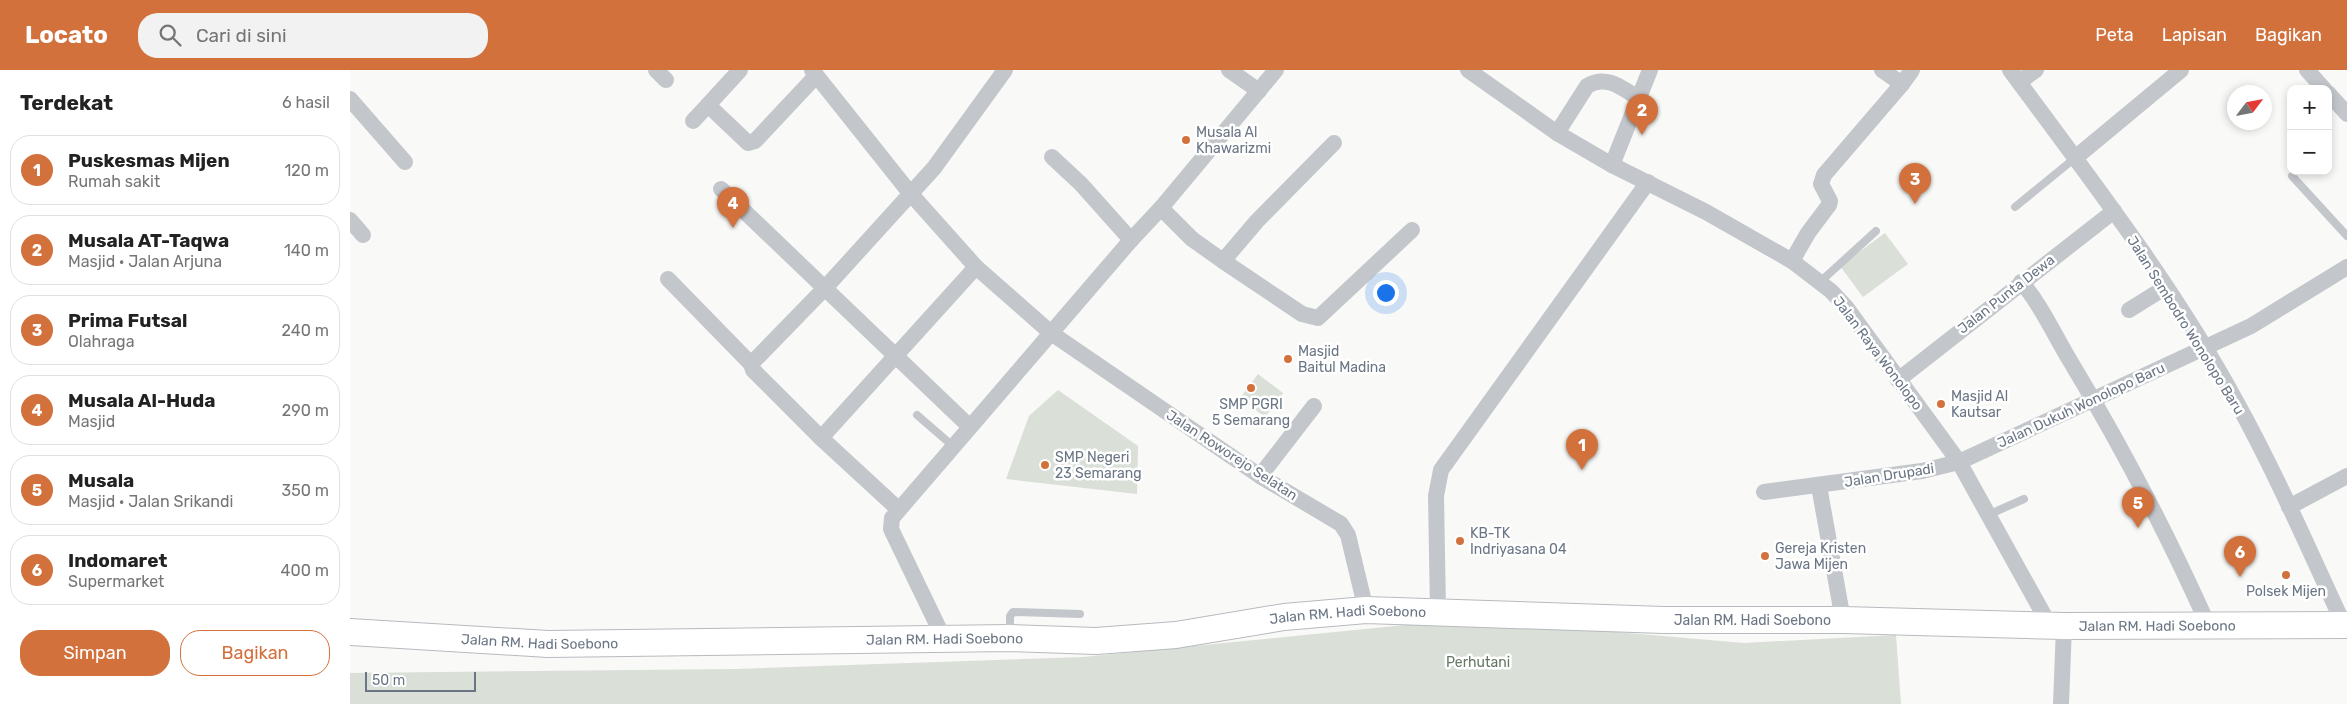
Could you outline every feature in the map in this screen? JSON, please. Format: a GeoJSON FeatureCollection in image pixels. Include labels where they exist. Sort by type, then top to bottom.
{"type":"FeatureCollection","features":[{"type":"Feature","properties":{"kind":"main road","name":"Jalan RM. Hadi Soebono"},"geometry":{"type":"LineString","coordinates":[[350,632],[548,644],[1010,638],[1096,641],[1158,636],[1284,618],[1366,610],[1664,620],[1843,620],[2057,626],[2209,627],[2346,625]]}},
{"type":"Feature","properties":{"kind":"street"},"geometry":{"type":"LineString","coordinates":[[693,121],[740,70]]}},
{"type":"Feature","properties":{"kind":"street"},"geometry":{"type":"LineString","coordinates":[[751,364],[824,288],[955,141],[994,82],[1005,70]]}},
{"type":"Feature","properties":{"kind":"street"},"geometry":{"type":"LineString","coordinates":[[1229,70],[1259,91]]}},
{"type":"Feature","properties":{"kind":"street"},"geometry":{"type":"LineString","coordinates":[[944,639],[891,529],[891,522],[898,508],[954,447],[1131,240],[1161,208],[1276,70]]}},
{"type":"Feature","properties":{"kind":"street","name":"Jalan Raya Wonolopo"},"geometry":{"type":"LineString","coordinates":[[1468,70],[1557,133],[1612,165],[1648,182],[1792,261],[1820,282],[1846,307],[1959,462],[2057,626]]}},
{"type":"Feature","properties":{"kind":"street"},"geometry":{"type":"LineString","coordinates":[[1612,165],[1650,70]]}},
{"type":"Feature","properties":{"kind":"street"},"geometry":{"type":"LineString","coordinates":[[1882,70],[1902,84]]}},
{"type":"Feature","properties":{"kind":"street"},"geometry":{"type":"LineString","coordinates":[[1792,261],[1808,233],[1829,205],[1830,201],[1821,184],[1824,175],[1912,70]]}},
{"type":"Feature","properties":{"kind":"street"},"geometry":{"type":"LineString","coordinates":[[2015,76],[2036,70]]}},
{"type":"Feature","properties":{"kind":"street"},"geometry":{"type":"LineString","coordinates":[[2307,70],[2320,85]]}},
{"type":"Feature","properties":{"kind":"street","name":"Jalan Roworejo Selatan"},"geometry":{"type":"LineString","coordinates":[[708,105],[748,143],[752,143],[814,73],[910,193],[976,267],[1051,333],[1260,476],[1339,522],[1348,535],[1366,610]]}},
{"type":"Feature","properties":{"kind":"street"},"geometry":{"type":"LineString","coordinates":[[2075,158],[2170,73]]}},
{"type":"Feature","properties":{"kind":"street","name":"Jalan Sembodro Wonolopo Baru"},"geometry":{"type":"LineString","coordinates":[[2015,76],[2114,211],[2166,287],[2236,401],[2346,625]]}},
{"type":"Feature","properties":{"kind":"street"},"geometry":{"type":"LineString","coordinates":[[1557,133],[1584,91],[1594,82],[1612,83],[1638,98]]}},
{"type":"Feature","properties":{"kind":"street"},"geometry":{"type":"LineString","coordinates":[[2332,97],[2347,114]]}},
{"type":"Feature","properties":{"kind":"street"},"geometry":{"type":"LineString","coordinates":[[350,99],[405,162]]}},
{"type":"Feature","properties":{"kind":"street"},"geometry":{"type":"LineString","coordinates":[[1223,261],[1257,221],[1334,144]]}},
{"type":"Feature","properties":{"kind":"street"},"geometry":{"type":"LineString","coordinates":[[1052,157],[1081,184],[1131,240]]}},
{"type":"Feature","properties":{"kind":"street"},"geometry":{"type":"LineString","coordinates":[[1438,611],[1436,496],[1441,470],[1648,182]]}},
{"type":"Feature","properties":{"kind":"street"},"geometry":{"type":"LineString","coordinates":[[721,189],[970,427]]}},
{"type":"Feature","properties":{"kind":"street"},"geometry":{"type":"LineString","coordinates":[[1161,208],[1192,238],[1309,318],[1318,318],[1412,230]]}},
{"type":"Feature","properties":{"kind":"street","name":"Jalan Punta Dewa"},"geometry":{"type":"LineString","coordinates":[[1898,380],[2020,282],[2114,211]]}},
{"type":"Feature","properties":{"kind":"street"},"geometry":{"type":"LineString","coordinates":[[350,220],[363,235]]}},
{"type":"Feature","properties":{"kind":"street"},"geometry":{"type":"LineString","coordinates":[[821,438],[976,267]]}},
{"type":"Feature","properties":{"kind":"street","name":"Jalan Dukuh Wonolopo Baru"},"geometry":{"type":"LineString","coordinates":[[1959,462],[2203,347],[2252,326],[2347,267]]}},
{"type":"Feature","properties":{"kind":"street"},"geometry":{"type":"LineString","coordinates":[[668,279],[751,364],[753,370],[821,438],[898,508]]}},
{"type":"Feature","properties":{"kind":"street"},"geometry":{"type":"LineString","coordinates":[[2020,282],[2094,400],[2180,562],[2209,627]]}},
{"type":"Feature","properties":{"kind":"street"},"geometry":{"type":"LineString","coordinates":[[2129,310],[2166,287]]}},
{"type":"Feature","properties":{"kind":"street"},"geometry":{"type":"LineString","coordinates":[[1260,476],[1314,406]]}},
{"type":"Feature","properties":{"kind":"street","name":"Jalan Drupadi"},"geometry":{"type":"LineString","coordinates":[[1764,492],[1922,471],[1959,462]]}},
{"type":"Feature","properties":{"kind":"street"},"geometry":{"type":"LineString","coordinates":[[2289,507],[2347,476]]}},
{"type":"Feature","properties":{"kind":"street"},"geometry":{"type":"LineString","coordinates":[[1819,486],[1843,620]]}},
{"type":"Feature","properties":{"kind":"street"},"geometry":{"type":"LineString","coordinates":[[2057,626],[2062,704]]}},
{"type":"Feature","properties":{"kind":"lane"},"geometry":{"type":"LineString","coordinates":[[2015,208],[2075,158]]}},
{"type":"Feature","properties":{"kind":"lane"},"geometry":{"type":"LineString","coordinates":[[2292,176],[2347,236]]}},
{"type":"Feature","properties":{"kind":"lane"},"geometry":{"type":"LineString","coordinates":[[1820,282],[1876,230]]}},
{"type":"Feature","properties":{"kind":"lane"},"geometry":{"type":"LineString","coordinates":[[917,415],[954,447]]}},
{"type":"Feature","properties":{"kind":"lane"},"geometry":{"type":"LineString","coordinates":[[1990,514],[2024,498]]}},
{"type":"Feature","properties":{"kind":"lane"},"geometry":{"type":"LineString","coordinates":[[1010,638],[1010,616],[1013,612],[1080,614]]}},
{"type":"Feature","properties":{"kind":"green space"},"geometry":{"type":"Polygon","coordinates":[[[1885,233],[1908,264],[1863,297],[1840,266],[1885,233]]]}},
{"type":"Feature","properties":{"kind":"green space"},"geometry":{"type":"Polygon","coordinates":[[[1258,374],[1283,393],[1265,417],[1240,398],[1258,374]]]}},
{"type":"Feature","properties":{"kind":"green space"},"geometry":{"type":"Polygon","coordinates":[[[1058,390],[1138,446],[1137,494],[1006,479],[1029,416],[1058,390]]]}},
{"type":"Feature","properties":{"kind":"green space","name":"Perhutani"},"geometry":{"type":"Polygon","coordinates":[[[1465,619],[1744,643],[1896,635],[1901,704],[350,704],[350,673],[736,669],[1083,657],[1465,619]]]}},
{"type":"Feature","properties":{"kind":"place","name":"Musala AT-Taqwa"},"geometry":{"type":"Point","coordinates":[1642,135]}},
{"type":"Feature","properties":{"kind":"place","name":"Musala Al Khawarizmi"},"geometry":{"type":"Point","coordinates":[1186,140]}},
{"type":"Feature","properties":{"kind":"place","name":"Prima Futsal"},"geometry":{"type":"Point","coordinates":[1915,204]}},
{"type":"Feature","properties":{"kind":"place","name":"Musala Al-Huda"},"geometry":{"type":"Point","coordinates":[733,228]}},
{"type":"Feature","properties":{"kind":"place","name":"Masjid Baitul Madina"},"geometry":{"type":"Point","coordinates":[1288,359]}},
{"type":"Feature","properties":{"kind":"place","name":"SMP PGRI 5 Semarang"},"geometry":{"type":"Point","coordinates":[1251,388]}},
{"type":"Feature","properties":{"kind":"place","name":"Masjid Al Kautsar"},"geometry":{"type":"Point","coordinates":[1941,404]}},
{"type":"Feature","properties":{"kind":"place","name":"SMP Negeri 23 Semarang"},"geometry":{"type":"Point","coordinates":[1045,465]}},
{"type":"Feature","properties":{"kind":"place","name":"Puskesmas Mijen"},"geometry":{"type":"Point","coordinates":[1582,470]}},
{"type":"Feature","properties":{"kind":"place","name":"Musala"},"geometry":{"type":"Point","coordinates":[2138,528]}},
{"type":"Feature","properties":{"kind":"place","name":"KB-TK Indriyasana 04"},"geometry":{"type":"Point","coordinates":[1460,541]}},
{"type":"Feature","properties":{"kind":"place","name":"Gereja Kristen Jawa Mijen"},"geometry":{"type":"Point","coordinates":[1765,556]}},
{"type":"Feature","properties":{"kind":"place","name":"Polsek Mijen"},"geometry":{"type":"Point","coordinates":[2286,575]}},
{"type":"Feature","properties":{"kind":"place","name":"Indomaret"},"geometry":{"type":"Point","coordinates":[2240,577]}}]}
